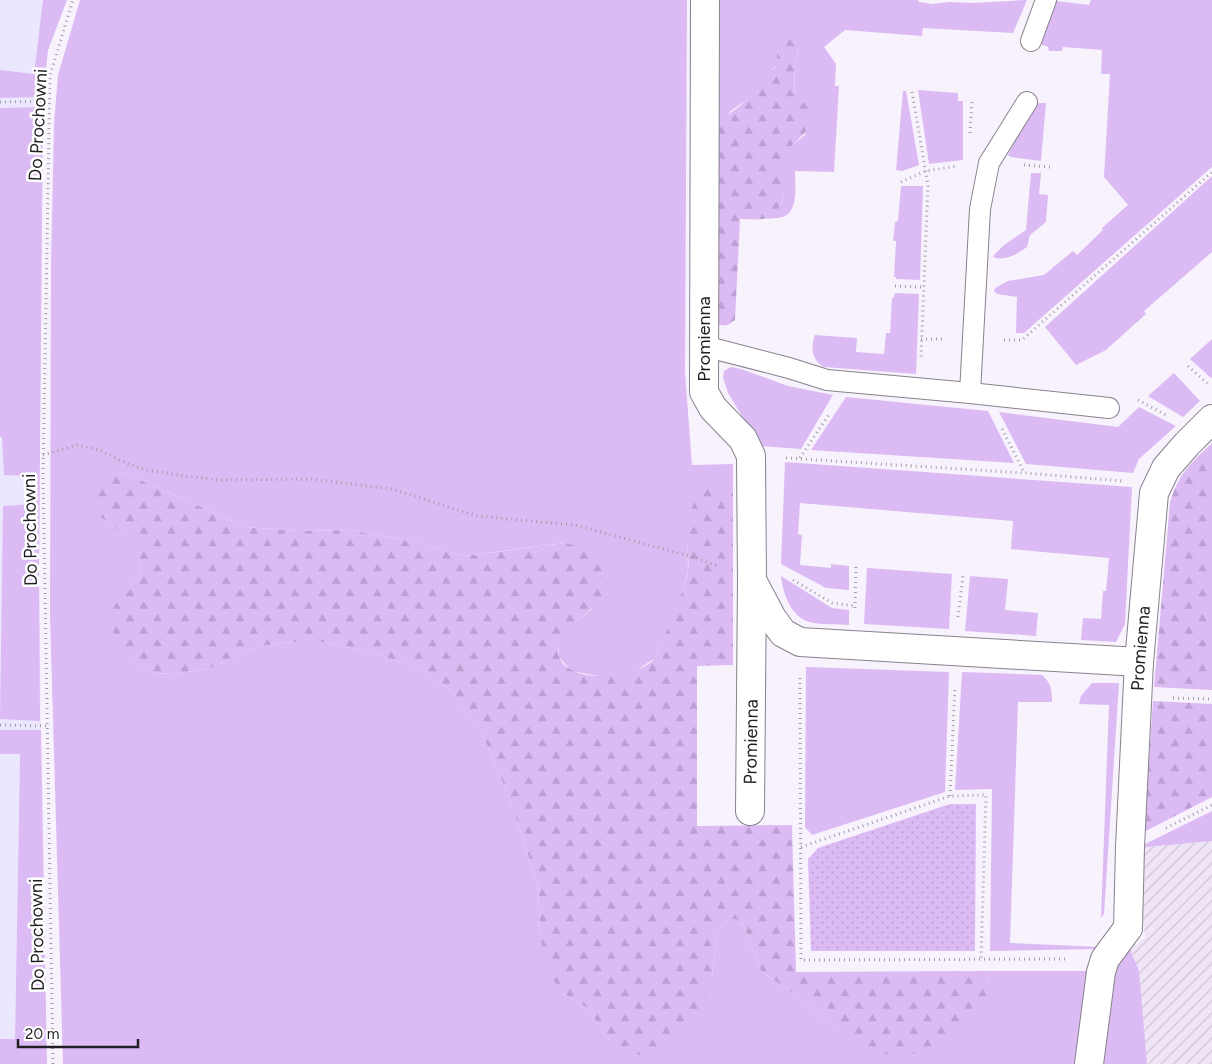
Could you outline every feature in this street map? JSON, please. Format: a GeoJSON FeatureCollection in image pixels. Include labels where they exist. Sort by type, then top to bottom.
{"type":"FeatureCollection","features":[{"type":"Feature","properties":{"kind":"street","name":"Promienna"},"geometry":{"type":"LineString","coordinates":[[704,0],[704,392],[714,408],[743,439],[751,456],[750,811]]}},
{"type":"Feature","properties":{"kind":"street","name":"Promienna"},"geometry":{"type":"LineString","coordinates":[[1105,959],[1128,928],[1139,662],[1154,493],[1166,468],[1186,444],[1212,419]]}},
{"type":"Feature","properties":{"kind":"street"},"geometry":{"type":"LineString","coordinates":[[752,581],[782,633],[800,642],[1139,662]]}},
{"type":"Feature","properties":{"kind":"street"},"geometry":{"type":"LineString","coordinates":[[1089,1064],[1098,988],[1105,959]]}},
{"type":"Feature","properties":{"kind":"lane"},"geometry":{"type":"LineString","coordinates":[[1031,41],[1046,0]]}},
{"type":"Feature","properties":{"kind":"lane"},"geometry":{"type":"LineString","coordinates":[[977,394],[972,340],[980,209],[989,163],[1027,102]]}},
{"type":"Feature","properties":{"kind":"lane"},"geometry":{"type":"LineString","coordinates":[[704,346],[827,380],[1109,408]]}},
{"type":"Feature","properties":{"kind":"path","name":"Do Prochowni"},"geometry":{"type":"LineString","coordinates":[[53,1064],[43,454],[50,75],[74,0]]}},
{"type":"Feature","properties":{"kind":"path"},"geometry":{"type":"LineString","coordinates":[[912,92],[928,184],[920,388]]}},
{"type":"Feature","properties":{"kind":"path"},"geometry":{"type":"LineString","coordinates":[[0,102],[50,101]]}},
{"type":"Feature","properties":{"kind":"path"},"geometry":{"type":"LineString","coordinates":[[970,137],[972,101]]}},
{"type":"Feature","properties":{"kind":"path"},"geometry":{"type":"LineString","coordinates":[[901,182],[926,171],[960,166]]}},
{"type":"Feature","properties":{"kind":"path"},"geometry":{"type":"LineString","coordinates":[[922,339],[1022,340],[1212,172]]}},
{"type":"Feature","properties":{"kind":"path"},"geometry":{"type":"LineString","coordinates":[[895,286],[924,286]]}},
{"type":"Feature","properties":{"kind":"path"},"geometry":{"type":"LineString","coordinates":[[1188,366],[1209,386]]}},
{"type":"Feature","properties":{"kind":"path"},"geometry":{"type":"LineString","coordinates":[[800,458],[850,382]]}},
{"type":"Feature","properties":{"kind":"path"},"geometry":{"type":"LineString","coordinates":[[977,394],[1024,472]]}},
{"type":"Feature","properties":{"kind":"path"},"geometry":{"type":"LineString","coordinates":[[1109,408],[1137,400],[1169,416]]}},
{"type":"Feature","properties":{"kind":"path"},"geometry":{"type":"LineString","coordinates":[[43,454],[77,445],[99,450],[128,464],[147,470],[186,476],[218,480],[311,479],[392,489],[477,516],[575,525],[697,558],[752,581]]}},
{"type":"Feature","properties":{"kind":"path"},"geometry":{"type":"LineString","coordinates":[[751,456],[1024,472],[1130,482]]}},
{"type":"Feature","properties":{"kind":"path"},"geometry":{"type":"LineString","coordinates":[[854,615],[856,566]]}},
{"type":"Feature","properties":{"kind":"path"},"geometry":{"type":"LineString","coordinates":[[950,796],[955,651],[963,576]]}},
{"type":"Feature","properties":{"kind":"path"},"geometry":{"type":"LineString","coordinates":[[791,579],[832,603],[855,606]]}},
{"type":"Feature","properties":{"kind":"path"},"geometry":{"type":"LineString","coordinates":[[800,642],[801,960],[1105,959]]}},
{"type":"Feature","properties":{"kind":"path"},"geometry":{"type":"LineString","coordinates":[[0,726],[47,726]]}},
{"type":"Feature","properties":{"kind":"path"},"geometry":{"type":"LineString","coordinates":[[801,847],[950,796],[986,795],[981,959]]}},
{"type":"Feature","properties":{"kind":"path"},"geometry":{"type":"LineString","coordinates":[[1130,847],[1212,805]]}},
{"type":"Feature","properties":{"kind":"shaded area"},"geometry":{"type":"Polygon","coordinates":[[[0,0],[67,0],[48,50],[43,97],[39,567],[41,730],[0,730],[0,0]]]}},
{"type":"Feature","properties":{"kind":"shaded area"},"geometry":{"type":"Polygon","coordinates":[[[0,754],[20,754],[15,1039],[0,1039],[0,754]]]}},
{"type":"Feature","properties":{"kind":"shaded area"},"geometry":{"type":"Polygon","coordinates":[[[1212,841],[1212,1064],[1147,1064],[1135,959],[1130,949],[1145,938],[1137,848],[1212,841]]]}},
{"type":"Feature","properties":{"kind":"green space"},"geometry":{"type":"Polygon","coordinates":[[[43,0],[67,0],[48,50],[43,97],[0,98],[0,70],[34,74],[43,0]]]}},
{"type":"Feature","properties":{"kind":"green space"},"geometry":{"type":"Polygon","coordinates":[[[80,0],[687,0],[685,372],[692,465],[733,464],[733,483],[722,483],[687,528],[688,570],[681,599],[655,658],[633,673],[604,677],[571,671],[559,657],[558,643],[567,629],[593,608],[564,543],[465,556],[401,539],[348,530],[299,531],[246,527],[122,472],[107,472],[102,518],[130,539],[140,556],[139,576],[128,591],[130,662],[151,673],[175,674],[210,668],[256,647],[291,642],[326,642],[382,656],[416,668],[451,690],[482,733],[511,802],[538,885],[540,934],[562,993],[586,1007],[609,1040],[712,977],[717,933],[724,921],[736,919],[744,927],[761,971],[804,1001],[841,1034],[989,983],[985,971],[1092,971],[1081,1064],[63,1064],[50,616],[51,265],[54,124],[58,75],[80,0]]]}},
{"type":"Feature","properties":{"kind":"green space"},"geometry":{"type":"Polygon","coordinates":[[[720,0],[918,0],[919,2],[932,4],[1027,0],[1013,33],[923,28],[922,36],[845,30],[824,47],[836,64],[835,86],[839,86],[834,172],[795,171],[795,194],[791,210],[783,217],[765,219],[780,205],[784,190],[783,173],[786,155],[792,146],[805,135],[810,106],[796,95],[795,75],[798,49],[777,44],[777,65],[753,84],[745,101],[732,110],[719,125],[720,0]]]}},
{"type":"Feature","properties":{"kind":"green space"},"geometry":{"type":"Polygon","coordinates":[[[1091,0],[1212,0],[1212,167],[1024,333],[1016,333],[1017,297],[997,294],[994,291],[995,288],[1008,281],[1044,275],[1073,251],[1077,255],[1103,230],[1102,228],[1128,205],[1104,177],[1110,74],[1101,74],[1102,50],[1063,47],[1062,51],[1049,51],[1048,47],[1040,44],[1056,1],[1089,5],[1091,0]]]}},
{"type":"Feature","properties":{"kind":"green space"},"geometry":{"type":"Polygon","coordinates":[[[789,34],[797,37],[795,92],[799,99],[810,106],[815,114],[810,127],[790,149],[786,157],[784,191],[778,208],[769,217],[763,219],[740,219],[735,320],[727,325],[720,325],[717,324],[719,125],[724,118],[744,102],[756,80],[777,65],[777,44],[780,36],[789,34]]]}},
{"type":"Feature","properties":{"kind":"green space"},"geometry":{"type":"Polygon","coordinates":[[[918,90],[958,93],[958,101],[963,101],[963,160],[929,164],[918,90]]]}},
{"type":"Feature","properties":{"kind":"green space"},"geometry":{"type":"Polygon","coordinates":[[[903,91],[906,91],[919,165],[902,171],[896,170],[903,91]]]}},
{"type":"Feature","properties":{"kind":"green space"},"geometry":{"type":"Polygon","coordinates":[[[1034,103],[1046,103],[1041,161],[1011,157],[1008,155],[1034,103]]]}},
{"type":"Feature","properties":{"kind":"green space"},"geometry":{"type":"Polygon","coordinates":[[[43,107],[39,567],[40,721],[0,719],[3,506],[32,504],[32,476],[4,475],[2,437],[0,437],[0,108],[43,107]]]}},
{"type":"Feature","properties":{"kind":"green space"},"geometry":{"type":"Polygon","coordinates":[[[1031,173],[1041,173],[1039,194],[1048,195],[1046,222],[1030,235],[1027,247],[1008,257],[995,258],[993,256],[1004,245],[1026,230],[1031,173]]]}},
{"type":"Feature","properties":{"kind":"green space"},"geometry":{"type":"Polygon","coordinates":[[[1212,176],[1212,252],[1144,311],[1146,314],[1106,350],[1076,365],[1045,327],[1212,176]]]}},
{"type":"Feature","properties":{"kind":"green space"},"geometry":{"type":"Polygon","coordinates":[[[901,186],[923,186],[920,280],[896,279],[894,277],[896,241],[893,241],[895,222],[898,221],[901,186]]]}},
{"type":"Feature","properties":{"kind":"green space"},"geometry":{"type":"Polygon","coordinates":[[[895,293],[919,294],[916,374],[824,367],[817,361],[812,349],[815,335],[857,338],[856,352],[884,354],[886,333],[890,333],[892,298],[895,293]]]}},
{"type":"Feature","properties":{"kind":"green space"},"geometry":{"type":"Polygon","coordinates":[[[1212,339],[1212,377],[1211,378],[1190,359],[1212,339]]]}},
{"type":"Feature","properties":{"kind":"green space"},"geometry":{"type":"Polygon","coordinates":[[[731,367],[788,386],[833,395],[801,449],[760,446],[728,393],[723,378],[724,371],[731,367]]]}},
{"type":"Feature","properties":{"kind":"green space"},"geometry":{"type":"Polygon","coordinates":[[[1174,373],[1200,401],[1183,417],[1148,396],[1174,373]]]}},
{"type":"Feature","properties":{"kind":"green space"},"geometry":{"type":"Polygon","coordinates":[[[846,397],[988,411],[1014,463],[811,450],[846,397]]]}},
{"type":"Feature","properties":{"kind":"green space"},"geometry":{"type":"Polygon","coordinates":[[[1139,407],[1176,426],[1139,459],[1133,473],[1026,464],[999,412],[1118,427],[1139,407]]]}},
{"type":"Feature","properties":{"kind":"green space"},"geometry":{"type":"Polygon","coordinates":[[[1212,443],[1212,690],[1154,687],[1170,503],[1181,477],[1212,443]]]}},
{"type":"Feature","properties":{"kind":"green space"},"geometry":{"type":"Polygon","coordinates":[[[785,462],[1132,487],[1125,624],[1116,642],[1081,640],[1083,618],[1101,619],[1103,591],[1106,591],[1109,558],[1011,549],[1013,521],[800,503],[798,534],[802,535],[800,565],[831,568],[831,564],[849,566],[849,590],[826,588],[781,564],[785,462]]]}},
{"type":"Feature","properties":{"kind":"green space"},"geometry":{"type":"Polygon","coordinates":[[[107,472],[122,472],[246,527],[299,531],[348,530],[401,539],[465,556],[565,543],[598,551],[609,568],[606,590],[599,601],[570,627],[558,645],[559,656],[565,666],[576,672],[607,676],[638,670],[650,663],[657,654],[687,576],[687,527],[695,501],[706,489],[723,483],[733,483],[733,665],[697,666],[697,826],[792,825],[796,972],[985,971],[989,983],[983,1006],[953,1038],[910,1055],[875,1054],[841,1034],[804,1001],[761,971],[744,927],[736,919],[724,921],[717,933],[712,977],[692,1024],[662,1049],[638,1055],[609,1040],[586,1007],[562,993],[547,970],[540,934],[538,885],[511,802],[482,733],[451,690],[416,668],[382,656],[326,642],[291,642],[256,647],[210,668],[175,674],[151,673],[130,662],[118,648],[111,626],[114,606],[139,576],[140,556],[130,539],[102,518],[91,496],[95,479],[107,472]]]}},
{"type":"Feature","properties":{"kind":"green space"},"geometry":{"type":"Polygon","coordinates":[[[867,568],[952,574],[949,629],[864,624],[867,568]]]}},
{"type":"Feature","properties":{"kind":"green space"},"geometry":{"type":"Polygon","coordinates":[[[781,576],[832,608],[849,610],[849,625],[818,624],[802,619],[789,603],[781,576]]]}},
{"type":"Feature","properties":{"kind":"green space"},"geometry":{"type":"Polygon","coordinates":[[[970,576],[1008,579],[1005,610],[1038,613],[1036,636],[965,631],[970,576]]]}},
{"type":"Feature","properties":{"kind":"green space"},"geometry":{"type":"Polygon","coordinates":[[[806,667],[949,672],[945,792],[812,835],[805,827],[806,667]]]}},
{"type":"Feature","properties":{"kind":"green space"},"geometry":{"type":"Polygon","coordinates":[[[962,672],[1042,675],[1051,690],[1052,702],[1018,702],[1010,943],[1100,947],[1095,949],[990,951],[992,789],[955,790],[962,672]]]}},
{"type":"Feature","properties":{"kind":"green space"},"geometry":{"type":"Polygon","coordinates":[[[1092,683],[1119,683],[1104,914],[1101,918],[1109,705],[1079,704],[1081,696],[1092,683]]]}},
{"type":"Feature","properties":{"kind":"green space"},"geometry":{"type":"Polygon","coordinates":[[[1153,701],[1212,704],[1212,797],[1144,832],[1153,701]]]}},
{"type":"Feature","properties":{"kind":"green space"},"geometry":{"type":"Polygon","coordinates":[[[0,730],[41,730],[47,1064],[0,1064],[0,1039],[15,1039],[20,754],[0,754],[0,730]]]}},
{"type":"Feature","properties":{"kind":"green space"},"geometry":{"type":"Polygon","coordinates":[[[950,804],[976,804],[975,951],[811,951],[808,859],[818,848],[950,804]]]}},
{"type":"Feature","properties":{"kind":"green space"},"geometry":{"type":"Polygon","coordinates":[[[1212,811],[1212,841],[1137,848],[1212,811]]]}},
{"type":"Feature","properties":{"kind":"green space"},"geometry":{"type":"Polygon","coordinates":[[[1126,947],[1130,949],[1139,971],[1147,1064],[1097,1064],[1118,953],[1126,947]]]}}]}
